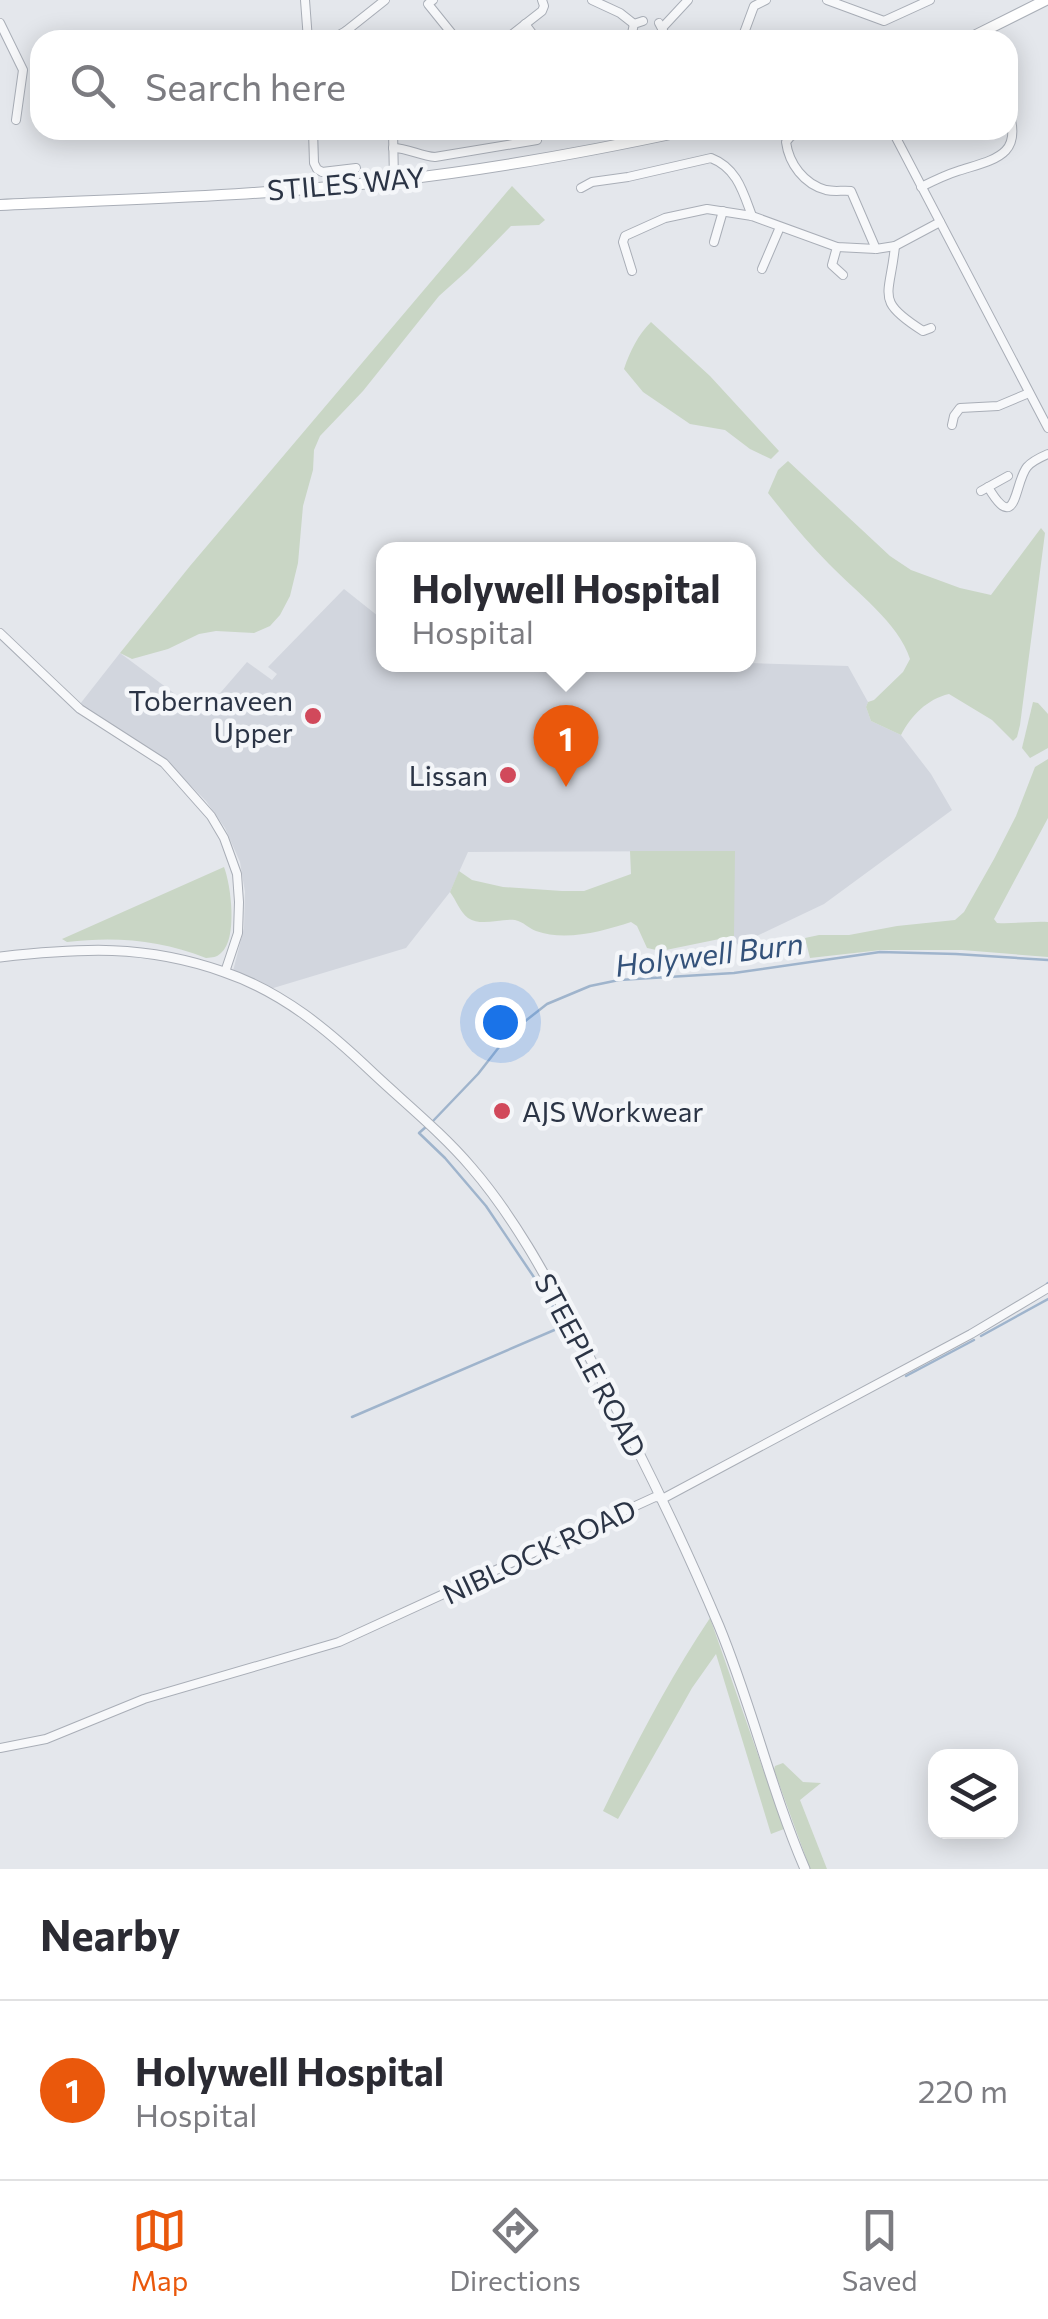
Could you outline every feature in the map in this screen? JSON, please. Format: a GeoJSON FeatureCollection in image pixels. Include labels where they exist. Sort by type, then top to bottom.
{"type":"FeatureCollection","features":[{"type":"Feature","properties":{"kind":"main road"},"geometry":{"type":"LineString","coordinates":[[986,30],[1046,0]]}},
{"type":"Feature","properties":{"kind":"main road","name":"STILES WAY"},"geometry":{"type":"LineString","coordinates":[[0,205],[159,198],[394,180],[487,168],[635,140]]}},
{"type":"Feature","properties":{"kind":"street"},"geometry":{"type":"LineString","coordinates":[[306,0],[308,30]]}},
{"type":"Feature","properties":{"kind":"street"},"geometry":{"type":"LineString","coordinates":[[347,30],[384,0]]}},
{"type":"Feature","properties":{"kind":"street"},"geometry":{"type":"LineString","coordinates":[[518,30],[543,9],[542,0]]}},
{"type":"Feature","properties":{"kind":"street"},"geometry":{"type":"LineString","coordinates":[[592,0],[636,26]]}},
{"type":"Feature","properties":{"kind":"street"},"geometry":{"type":"LineString","coordinates":[[664,30],[688,0]]}},
{"type":"Feature","properties":{"kind":"street"},"geometry":{"type":"LineString","coordinates":[[746,30],[752,3],[766,0]]}},
{"type":"Feature","properties":{"kind":"street"},"geometry":{"type":"LineString","coordinates":[[827,0],[882,20],[892,19],[910,4],[930,0]]}},
{"type":"Feature","properties":{"kind":"street"},"geometry":{"type":"LineString","coordinates":[[428,1],[448,30]]}},
{"type":"Feature","properties":{"kind":"street"},"geometry":{"type":"LineString","coordinates":[[0,23],[24,73],[16,120]]}},
{"type":"Feature","properties":{"kind":"street"},"geometry":{"type":"LineString","coordinates":[[525,24],[530,30]]}},
{"type":"Feature","properties":{"kind":"street"},"geometry":{"type":"LineString","coordinates":[[313,140],[317,169],[324,172],[356,168]]}},
{"type":"Feature","properties":{"kind":"street"},"geometry":{"type":"LineString","coordinates":[[393,140],[394,180]]}},
{"type":"Feature","properties":{"kind":"street"},"geometry":{"type":"LineString","coordinates":[[393,148],[430,157],[532,140]]}},
{"type":"Feature","properties":{"kind":"street"},"geometry":{"type":"LineString","coordinates":[[788,140],[794,164],[803,177],[822,188],[851,191],[876,249]]}},
{"type":"Feature","properties":{"kind":"street"},"geometry":{"type":"LineString","coordinates":[[897,140],[1048,428]]}},
{"type":"Feature","properties":{"kind":"street"},"geometry":{"type":"LineString","coordinates":[[921,187],[994,160],[1005,152],[1011,140]]}},
{"type":"Feature","properties":{"kind":"street"},"geometry":{"type":"LineString","coordinates":[[581,188],[592,182],[711,158],[737,178],[752,216]]}},
{"type":"Feature","properties":{"kind":"street"},"geometry":{"type":"LineString","coordinates":[[632,271],[632,258],[618,240],[674,215],[700,210],[752,216],[837,247],[876,249],[895,246],[940,222]]}},
{"type":"Feature","properties":{"kind":"street"},"geometry":{"type":"LineString","coordinates":[[714,242],[723,211]]}},
{"type":"Feature","properties":{"kind":"street"},"geometry":{"type":"LineString","coordinates":[[762,269],[774,254],[780,227]]}},
{"type":"Feature","properties":{"kind":"street"},"geometry":{"type":"LineString","coordinates":[[708,230],[718,231]]}},
{"type":"Feature","properties":{"kind":"street"},"geometry":{"type":"LineString","coordinates":[[895,246],[888,288],[892,307],[923,332],[931,328]]}},
{"type":"Feature","properties":{"kind":"street"},"geometry":{"type":"LineString","coordinates":[[837,247],[832,264],[843,275]]}},
{"type":"Feature","properties":{"kind":"street"},"geometry":{"type":"LineString","coordinates":[[952,425],[960,408],[998,406],[1029,392]]}},
{"type":"Feature","properties":{"kind":"street"},"geometry":{"type":"LineString","coordinates":[[1008,476],[985,489],[1004,507],[1016,499],[1027,467],[1048,454]]}},
{"type":"Feature","properties":{"kind":"street"},"geometry":{"type":"LineString","coordinates":[[0,633],[80,709],[164,762],[211,816],[237,874],[238,934],[225,972]]}},
{"type":"Feature","properties":{"kind":"street","name":"STEEPLE ROAD"},"geometry":{"type":"LineString","coordinates":[[0,957],[78,950],[149,952],[225,972],[256,985],[317,1022],[430,1126],[483,1182],[564,1311],[660,1497],[719,1627],[805,1869]]}},
{"type":"Feature","properties":{"kind":"street","name":"NIBLOCK ROAD"},"geometry":{"type":"LineString","coordinates":[[0,1748],[46,1738],[144,1700],[339,1642],[655,1497],[664,1498],[972,1334],[1048,1288]]}},
{"type":"Feature","properties":{"kind":"shaded area"},"geometry":{"type":"Polygon","coordinates":[[[344,589],[376,614],[376,672],[756,672],[756,663],[848,666],[868,702],[871,721],[901,735],[952,810],[824,904],[738,945],[734,939],[734,851],[468,852],[450,892],[406,948],[270,989],[233,971],[244,928],[245,892],[240,862],[225,828],[206,801],[166,761],[80,704],[120,653],[202,714],[247,662],[272,680],[277,674],[268,667],[344,589]]]}},
{"type":"Feature","properties":{"kind":"green space"},"geometry":{"type":"Polygon","coordinates":[[[512,186],[545,220],[539,225],[511,226],[439,296],[363,391],[320,436],[303,506],[298,563],[290,596],[280,615],[270,626],[254,633],[199,634],[168,649],[132,659],[120,653],[190,566],[512,186]]]}},
{"type":"Feature","properties":{"kind":"green space"},"geometry":{"type":"Polygon","coordinates":[[[651,322],[710,376],[779,451],[771,459],[725,430],[690,424],[643,392],[624,369],[651,322]]]}},
{"type":"Feature","properties":{"kind":"green space"},"geometry":{"type":"Polygon","coordinates":[[[788,461],[890,556],[911,570],[960,588],[991,595],[1041,528],[1045,533],[1020,725],[1013,741],[992,720],[949,694],[920,709],[901,735],[871,721],[868,702],[903,672],[910,659],[886,620],[821,556],[768,493],[778,470],[788,461]]]}},
{"type":"Feature","properties":{"kind":"green space"},"geometry":{"type":"Polygon","coordinates":[[[1033,702],[1048,714],[1048,748],[1030,758],[1022,748],[1033,702]]]}},
{"type":"Feature","properties":{"kind":"green space"},"geometry":{"type":"Polygon","coordinates":[[[1048,759],[1048,818],[994,919],[997,923],[1048,922],[1048,957],[962,950],[881,950],[810,958],[805,938],[955,920],[964,912],[994,859],[1035,767],[1048,759]]]}},
{"type":"Feature","properties":{"kind":"green space"},"geometry":{"type":"Polygon","coordinates":[[[630,851],[735,851],[734,936],[661,951],[647,948],[637,926],[631,922],[560,936],[536,931],[515,920],[473,921],[450,892],[459,871],[472,880],[503,887],[584,891],[631,874],[630,851]]]}},
{"type":"Feature","properties":{"kind":"green space"},"geometry":{"type":"Polygon","coordinates":[[[224,867],[231,898],[230,936],[216,957],[138,941],[62,939],[224,867]]]}},
{"type":"Feature","properties":{"kind":"green space"},"geometry":{"type":"Polygon","coordinates":[[[710,1618],[784,1829],[771,1834],[716,1654],[692,1688],[618,1819],[603,1811],[653,1713],[710,1618]]]}},
{"type":"Feature","properties":{"kind":"green space"},"geometry":{"type":"Polygon","coordinates":[[[783,1763],[803,1782],[821,1783],[800,1800],[827,1869],[810,1869],[774,1770],[783,1763]]]}},
{"type":"Feature","properties":{"kind":"waterway","name":"Holywell Burn"},"geometry":{"type":"LineString","coordinates":[[433,1121],[510,1033],[547,1004],[590,986],[619,980],[734,973],[880,952],[1048,960]]}},
{"type":"Feature","properties":{"kind":"waterway","name":"Holywell Burn"},"geometry":{"type":"LineString","coordinates":[[352,1417],[559,1328],[552,1304],[486,1206],[419,1133],[427,1126]]}},
{"type":"Feature","properties":{"kind":"waterway"},"geometry":{"type":"LineString","coordinates":[[981,1336],[1048,1299]]}},
{"type":"Feature","properties":{"kind":"waterway"},"geometry":{"type":"LineString","coordinates":[[906,1376],[974,1340]]}},
{"type":"Feature","properties":{"kind":"place","name":"Tobernaveen Upper"},"geometry":{"type":"Point","coordinates":[313,716]}},
{"type":"Feature","properties":{"kind":"place","name":"Lissan"},"geometry":{"type":"Point","coordinates":[508,775]}},
{"type":"Feature","properties":{"kind":"place","name":"Holywell Hospital"},"geometry":{"type":"Point","coordinates":[566,787]}},
{"type":"Feature","properties":{"kind":"place","name":"AJS Workwear"},"geometry":{"type":"Point","coordinates":[502,1111]}}]}
